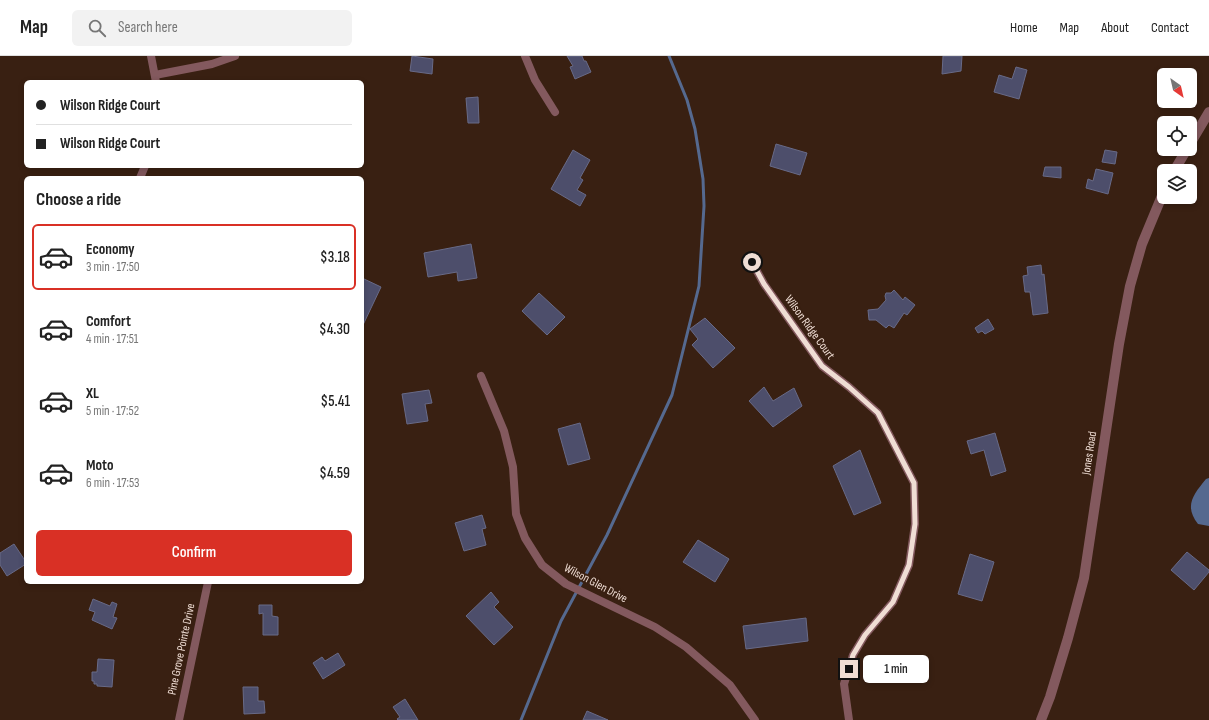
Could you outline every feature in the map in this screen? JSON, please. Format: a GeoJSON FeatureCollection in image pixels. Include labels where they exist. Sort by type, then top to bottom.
{"type":"FeatureCollection","features":[{"type":"Feature","properties":{"kind":"street"},"geometry":{"type":"LineString","coordinates":[[151,56],[155,78],[212,64],[235,56]]}},
{"type":"Feature","properties":{"kind":"street"},"geometry":{"type":"LineString","coordinates":[[525,56],[544,97],[555,112]]}},
{"type":"Feature","properties":{"kind":"street"},"geometry":{"type":"LineString","coordinates":[[1197,132],[1209,112]]}},
{"type":"Feature","properties":{"kind":"street","name":"Jones Road"},"geometry":{"type":"LineString","coordinates":[[1041,720],[1050,697],[1068,638],[1084,578],[1118,352],[1130,286],[1142,244],[1159,204]]}},
{"type":"Feature","properties":{"kind":"street","name":"Wilson Ridge Court"},"geometry":{"type":"LineString","coordinates":[[752,262],[764,284],[822,366],[849,387],[878,413],[914,483],[915,524],[909,565],[893,602],[865,635],[853,655],[844,684],[849,720]]}},
{"type":"Feature","properties":{"kind":"street","name":"Wilson Glen Drive"},"geometry":{"type":"LineString","coordinates":[[481,376],[504,431],[513,467],[516,514],[525,538],[542,565],[566,584],[655,627],[686,647],[730,685],[755,720]]}},
{"type":"Feature","properties":{"kind":"street","name":"Pine Grove Pointe Drive"},"geometry":{"type":"LineString","coordinates":[[178,720],[208,584]]}},
{"type":"Feature","properties":{"kind":"water"},"geometry":{"type":"Polygon","coordinates":[[[1209,478],[1209,526],[1198,524],[1194,518],[1191,506],[1197,490],[1206,479],[1209,478]]]}},
{"type":"Feature","properties":{"kind":"building"},"geometry":{"type":"Polygon","coordinates":[[[412,56],[433,59],[432,74],[410,71],[412,56]]]}},
{"type":"Feature","properties":{"kind":"building"},"geometry":{"type":"Polygon","coordinates":[[[567,56],[582,56],[591,72],[575,79],[570,67],[573,66],[567,56]]]}},
{"type":"Feature","properties":{"kind":"building"},"geometry":{"type":"Polygon","coordinates":[[[943,56],[962,56],[961,71],[942,74],[943,56]]]}},
{"type":"Feature","properties":{"kind":"building"},"geometry":{"type":"Polygon","coordinates":[[[1016,67],[1027,70],[1019,99],[994,92],[999,75],[1012,79],[1016,67]]]}},
{"type":"Feature","properties":{"kind":"building"},"geometry":{"type":"Polygon","coordinates":[[[478,97],[479,123],[468,123],[466,98],[478,97]]]}},
{"type":"Feature","properties":{"kind":"building"},"geometry":{"type":"Polygon","coordinates":[[[776,144],[807,153],[800,175],[770,166],[776,144]]]}},
{"type":"Feature","properties":{"kind":"building"},"geometry":{"type":"Polygon","coordinates":[[[573,150],[590,160],[580,178],[583,180],[577,190],[586,195],[580,206],[551,189],[573,150]]]}},
{"type":"Feature","properties":{"kind":"building"},"geometry":{"type":"Polygon","coordinates":[[[1105,150],[1117,152],[1115,164],[1102,162],[1105,150]]]}},
{"type":"Feature","properties":{"kind":"building"},"geometry":{"type":"Polygon","coordinates":[[[1045,167],[1061,167],[1061,178],[1043,176],[1045,167]]]}},
{"type":"Feature","properties":{"kind":"building"},"geometry":{"type":"Polygon","coordinates":[[[1096,169],[1113,173],[1108,194],[1086,188],[1088,179],[1093,181],[1096,169]]]}},
{"type":"Feature","properties":{"kind":"building"},"geometry":{"type":"Polygon","coordinates":[[[471,244],[477,278],[458,281],[457,272],[428,277],[424,253],[471,244]]]}},
{"type":"Feature","properties":{"kind":"building"},"geometry":{"type":"Polygon","coordinates":[[[1041,265],[1042,275],[1044,274],[1048,313],[1033,315],[1030,292],[1025,292],[1023,276],[1028,275],[1027,267],[1041,265]]]}},
{"type":"Feature","properties":{"kind":"building"},"geometry":{"type":"Polygon","coordinates":[[[364,279],[381,287],[364,323],[364,279]]]}},
{"type":"Feature","properties":{"kind":"building"},"geometry":{"type":"Polygon","coordinates":[[[894,290],[903,300],[905,297],[915,305],[907,315],[904,313],[894,328],[889,325],[886,328],[876,320],[869,320],[868,310],[878,309],[886,300],[886,293],[891,293],[894,290]]]}},
{"type":"Feature","properties":{"kind":"building"},"geometry":{"type":"Polygon","coordinates":[[[539,293],[565,317],[547,335],[522,311],[539,293]]]}},
{"type":"Feature","properties":{"kind":"building"},"geometry":{"type":"Polygon","coordinates":[[[705,318],[735,348],[713,368],[692,345],[698,339],[690,329],[705,318]]]}},
{"type":"Feature","properties":{"kind":"building"},"geometry":{"type":"Polygon","coordinates":[[[988,319],[994,329],[985,334],[982,331],[978,333],[975,328],[988,319]]]}},
{"type":"Feature","properties":{"kind":"building"},"geometry":{"type":"Polygon","coordinates":[[[764,387],[773,401],[794,388],[802,406],[773,427],[749,401],[764,387]]]}},
{"type":"Feature","properties":{"kind":"building"},"geometry":{"type":"Polygon","coordinates":[[[429,390],[432,403],[425,404],[428,421],[407,424],[402,394],[429,390]]]}},
{"type":"Feature","properties":{"kind":"building"},"geometry":{"type":"Polygon","coordinates":[[[580,423],[590,459],[568,465],[558,429],[580,423]]]}},
{"type":"Feature","properties":{"kind":"building"},"geometry":{"type":"Polygon","coordinates":[[[995,433],[1006,471],[991,476],[984,450],[971,454],[967,441],[995,433]]]}},
{"type":"Feature","properties":{"kind":"building"},"geometry":{"type":"Polygon","coordinates":[[[860,450],[881,503],[854,515],[833,466],[860,450]]]}},
{"type":"Feature","properties":{"kind":"building"},"geometry":{"type":"Polygon","coordinates":[[[482,515],[486,528],[482,529],[486,545],[464,551],[455,523],[482,515]]]}},
{"type":"Feature","properties":{"kind":"building"},"geometry":{"type":"Polygon","coordinates":[[[698,540],[729,559],[715,582],[683,562],[698,540]]]}},
{"type":"Feature","properties":{"kind":"building"},"geometry":{"type":"Polygon","coordinates":[[[14,544],[24,559],[24,565],[7,576],[0,565],[0,553],[14,544]]]}},
{"type":"Feature","properties":{"kind":"building"},"geometry":{"type":"Polygon","coordinates":[[[1187,552],[1209,570],[1194,590],[1171,570],[1187,552]]]}},
{"type":"Feature","properties":{"kind":"building"},"geometry":{"type":"Polygon","coordinates":[[[970,554],[994,562],[982,601],[958,594],[970,554]]]}},
{"type":"Feature","properties":{"kind":"building"},"geometry":{"type":"Polygon","coordinates":[[[491,592],[499,602],[494,607],[513,627],[494,645],[466,616],[491,592]]]}},
{"type":"Feature","properties":{"kind":"building"},"geometry":{"type":"Polygon","coordinates":[[[93,599],[110,606],[112,602],[117,604],[113,617],[117,618],[112,629],[92,620],[95,612],[89,610],[93,599]]]}},
{"type":"Feature","properties":{"kind":"building"},"geometry":{"type":"Polygon","coordinates":[[[259,605],[272,605],[272,616],[278,617],[278,635],[263,635],[263,613],[259,614],[259,605]]]}},
{"type":"Feature","properties":{"kind":"building"},"geometry":{"type":"Polygon","coordinates":[[[806,618],[808,641],[746,649],[743,626],[806,618]]]}},
{"type":"Feature","properties":{"kind":"building"},"geometry":{"type":"Polygon","coordinates":[[[338,653],[345,665],[323,679],[313,663],[322,657],[325,661],[338,653]]]}},
{"type":"Feature","properties":{"kind":"building"},"geometry":{"type":"Polygon","coordinates":[[[98,659],[114,660],[112,687],[97,686],[97,684],[94,684],[94,681],[92,681],[92,672],[97,672],[98,659]]]}},
{"type":"Feature","properties":{"kind":"building"},"geometry":{"type":"Polygon","coordinates":[[[243,687],[258,687],[258,701],[264,701],[265,713],[244,714],[243,687]]]}},
{"type":"Feature","properties":{"kind":"building"},"geometry":{"type":"Polygon","coordinates":[[[405,699],[418,720],[397,719],[400,717],[393,707],[405,699]]]}},
{"type":"Feature","properties":{"kind":"building"},"geometry":{"type":"Polygon","coordinates":[[[587,711],[608,720],[583,720],[587,711]]]}},
{"type":"Feature","properties":{"kind":"waterway"},"geometry":{"type":"LineString","coordinates":[[521,720],[561,621],[607,535],[672,395],[699,286],[704,206],[703,179],[695,129],[687,100],[669,56]]}},
{"type":"Feature","properties":{"kind":"route"},"geometry":{"type":"LineString","coordinates":[[752,262],[764,284],[822,366],[849,387],[878,413],[914,483],[915,524],[909,565],[893,602],[865,635],[853,655],[849,669]]}}]}
